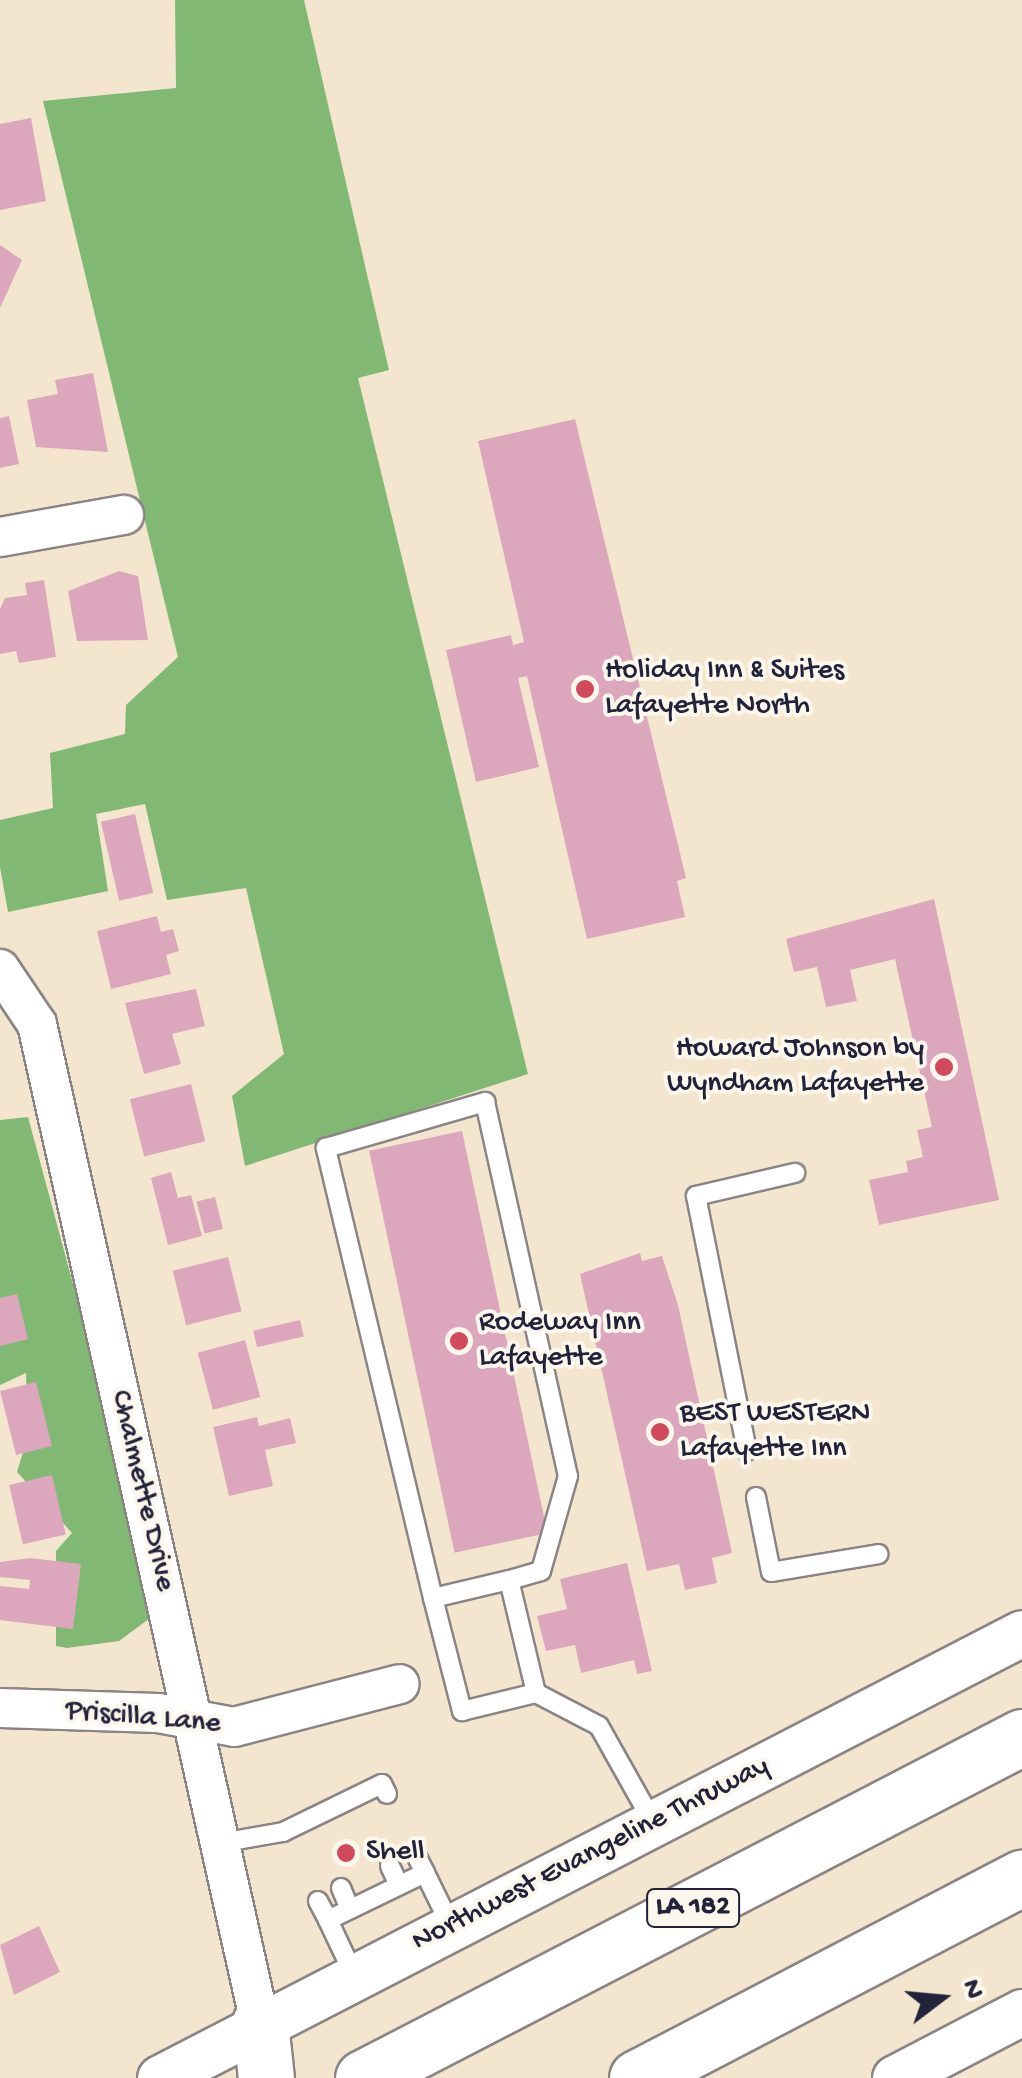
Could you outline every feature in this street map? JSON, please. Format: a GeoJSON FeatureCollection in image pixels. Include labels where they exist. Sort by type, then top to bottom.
{"type":"FeatureCollection","features":[{"type":"Feature","properties":{"kind":"highway","name":"LA 182"},"geometry":{"type":"LineString","coordinates":[[363,2078],[1022,1737]]}},
{"type":"Feature","properties":{"kind":"highway"},"geometry":{"type":"LineString","coordinates":[[636,2078],[1022,1878]]}},
{"type":"Feature","properties":{"kind":"highway"},"geometry":{"type":"LineString","coordinates":[[428,2078],[520,1997]]}},
{"type":"Feature","properties":{"kind":"highway"},"geometry":{"type":"LineString","coordinates":[[260,2023],[266,2078]]}},
{"type":"Feature","properties":{"kind":"street"},"geometry":{"type":"LineString","coordinates":[[0,537],[124,515]]}},
{"type":"Feature","properties":{"kind":"street","name":"Chalmette Drive"},"geometry":{"type":"LineString","coordinates":[[0,969],[36,1024],[260,2023]]}},
{"type":"Feature","properties":{"kind":"street","name":"Northwest Evangeline Thruway"},"geometry":{"type":"LineString","coordinates":[[160,2078],[1022,1633]]}},
{"type":"Feature","properties":{"kind":"street","name":"Priscilla Lane"},"geometry":{"type":"LineString","coordinates":[[0,1708],[244,1726],[400,1684]]}},
{"type":"Feature","properties":{"kind":"street"},"geometry":{"type":"LineString","coordinates":[[895,2078],[1022,2012]]}},
{"type":"Feature","properties":{"kind":"lane"},"geometry":{"type":"LineString","coordinates":[[433,1598],[541,1571],[568,1476],[485,1102],[326,1148],[433,1598],[462,1710],[536,1693],[598,1726],[654,1824]]}},
{"type":"Feature","properties":{"kind":"lane"},"geometry":{"type":"LineString","coordinates":[[747,1451],[696,1196],[795,1172]]}},
{"type":"Feature","properties":{"kind":"lane"},"geometry":{"type":"LineString","coordinates":[[756,1496],[771,1572],[879,1554]]}},
{"type":"Feature","properties":{"kind":"lane"},"geometry":{"type":"LineString","coordinates":[[509,1580],[536,1693]]}},
{"type":"Feature","properties":{"kind":"lane"},"geometry":{"type":"LineString","coordinates":[[220,1843],[286,1838],[358,1802],[382,1784],[387,1794]]}},
{"type":"Feature","properties":{"kind":"lane"},"geometry":{"type":"LineString","coordinates":[[415,1853],[451,1926]]}},
{"type":"Feature","properties":{"kind":"lane"},"geometry":{"type":"LineString","coordinates":[[390,1866],[399,1885]]}},
{"type":"Feature","properties":{"kind":"lane"},"geometry":{"type":"LineString","coordinates":[[328,1920],[425,1873]]}},
{"type":"Feature","properties":{"kind":"lane"},"geometry":{"type":"LineString","coordinates":[[340,1888],[350,1909]]}},
{"type":"Feature","properties":{"kind":"lane"},"geometry":{"type":"LineString","coordinates":[[318,1901],[354,1975]]}},
{"type":"Feature","properties":{"kind":"green space"},"geometry":{"type":"Polygon","coordinates":[[[175,0],[304,0],[389,370],[358,378],[528,1074],[245,1166],[232,1096],[284,1054],[246,888],[167,900],[145,804],[96,814],[108,891],[8,912],[0,867],[0,820],[53,808],[50,753],[125,734],[126,705],[178,657],[43,101],[176,88],[175,0]]]}},
{"type":"Feature","properties":{"kind":"green space"},"geometry":{"type":"Polygon","coordinates":[[[28,1117],[161,1610],[119,1641],[67,1648],[56,1646],[56,1551],[72,1533],[17,1472],[28,1436],[26,1373],[0,1385],[0,1120],[28,1117]]]}},
{"type":"Feature","properties":{"kind":"building"},"geometry":{"type":"Polygon","coordinates":[[[31,118],[46,201],[0,210],[0,124],[31,118]]]}},
{"type":"Feature","properties":{"kind":"building"},"geometry":{"type":"Polygon","coordinates":[[[0,245],[22,260],[0,308],[0,245]]]}},
{"type":"Feature","properties":{"kind":"building"},"geometry":{"type":"Polygon","coordinates":[[[93,373],[108,452],[36,447],[27,400],[58,394],[55,380],[93,373]]]}},
{"type":"Feature","properties":{"kind":"building"},"geometry":{"type":"Polygon","coordinates":[[[9,416],[19,464],[0,468],[0,418],[9,416]]]}},
{"type":"Feature","properties":{"kind":"building","name":"Holiday Inn & Suites Lafayette North"},"geometry":{"type":"Polygon","coordinates":[[[575,419],[686,878],[677,881],[685,917],[587,939],[527,676],[518,678],[539,767],[476,782],[446,650],[511,635],[513,645],[524,642],[478,441],[575,419]]]}},
{"type":"Feature","properties":{"kind":"building"},"geometry":{"type":"Polygon","coordinates":[[[119,571],[138,576],[148,640],[77,641],[68,591],[119,571]]]}},
{"type":"Feature","properties":{"kind":"building"},"geometry":{"type":"Polygon","coordinates":[[[44,580],[56,657],[19,663],[16,651],[0,654],[0,609],[5,598],[27,595],[25,583],[44,580]]]}},
{"type":"Feature","properties":{"kind":"building"},"geometry":{"type":"Polygon","coordinates":[[[135,814],[153,893],[119,901],[101,822],[135,814]]]}},
{"type":"Feature","properties":{"kind":"building","name":"Howard Johnson by Wyndham Lafayette"},"geometry":{"type":"Polygon","coordinates":[[[934,899],[999,1200],[879,1225],[869,1180],[908,1172],[906,1161],[923,1157],[917,1130],[932,1127],[895,959],[850,970],[857,1001],[826,1007],[817,967],[794,972],[786,939],[934,899]]]}},
{"type":"Feature","properties":{"kind":"building"},"geometry":{"type":"Polygon","coordinates":[[[157,916],[161,932],[173,929],[179,951],[166,955],[171,974],[111,989],[97,931],[157,916]]]}},
{"type":"Feature","properties":{"kind":"building"},"geometry":{"type":"Polygon","coordinates":[[[196,989],[205,1026],[172,1034],[181,1064],[144,1074],[125,1003],[196,989]]]}},
{"type":"Feature","properties":{"kind":"building"},"geometry":{"type":"Polygon","coordinates":[[[191,1084],[205,1141],[144,1156],[130,1099],[191,1084]]]}},
{"type":"Feature","properties":{"kind":"building","name":"Rodeway Inn Lafayette"},"geometry":{"type":"Polygon","coordinates":[[[462,1131],[547,1533],[455,1553],[369,1151],[462,1131]]]}},
{"type":"Feature","properties":{"kind":"building"},"geometry":{"type":"Polygon","coordinates":[[[171,1172],[178,1198],[191,1195],[202,1236],[168,1245],[151,1178],[171,1172]]]}},
{"type":"Feature","properties":{"kind":"building"},"geometry":{"type":"Polygon","coordinates":[[[215,1197],[223,1229],[205,1234],[197,1202],[215,1197]]]}},
{"type":"Feature","properties":{"kind":"building","name":"BEST WESTERN Lafayette Inn"},"geometry":{"type":"Polygon","coordinates":[[[640,1253],[642,1261],[662,1256],[678,1305],[732,1553],[712,1558],[717,1583],[685,1590],[679,1564],[647,1571],[580,1274],[640,1253]]]}},
{"type":"Feature","properties":{"kind":"building"},"geometry":{"type":"Polygon","coordinates":[[[228,1257],[242,1311],[186,1325],[173,1271],[228,1257]]]}},
{"type":"Feature","properties":{"kind":"building"},"geometry":{"type":"Polygon","coordinates":[[[17,1294],[28,1339],[0,1346],[0,1298],[17,1294]]]}},
{"type":"Feature","properties":{"kind":"building"},"geometry":{"type":"Polygon","coordinates":[[[300,1320],[304,1337],[257,1347],[253,1331],[300,1320]]]}},
{"type":"Feature","properties":{"kind":"building"},"geometry":{"type":"Polygon","coordinates":[[[245,1340],[260,1397],[213,1410],[198,1353],[245,1340]]]}},
{"type":"Feature","properties":{"kind":"building"},"geometry":{"type":"Polygon","coordinates":[[[36,1382],[52,1446],[16,1455],[0,1391],[36,1382]]]}},
{"type":"Feature","properties":{"kind":"building"},"geometry":{"type":"Polygon","coordinates":[[[257,1417],[259,1426],[290,1418],[296,1443],[265,1450],[273,1486],[229,1496],[213,1427],[257,1417]]]}},
{"type":"Feature","properties":{"kind":"building"},"geometry":{"type":"Polygon","coordinates":[[[52,1475],[66,1534],[23,1544],[9,1485],[52,1475]]]}},
{"type":"Feature","properties":{"kind":"building"},"geometry":{"type":"Polygon","coordinates":[[[30,1558],[81,1564],[73,1629],[0,1620],[0,1586],[29,1589],[30,1580],[0,1577],[0,1562],[30,1558]]]}},
{"type":"Feature","properties":{"kind":"building"},"geometry":{"type":"Polygon","coordinates":[[[627,1563],[652,1671],[637,1674],[634,1660],[581,1673],[575,1645],[546,1651],[537,1616],[567,1609],[560,1579],[627,1563]]]}},
{"type":"Feature","properties":{"kind":"building"},"geometry":{"type":"Polygon","coordinates":[[[39,1926],[60,1972],[14,1995],[0,1945],[39,1926]]]}},
{"type":"Feature","properties":{"kind":"place","name":"Holiday Inn & Suites Lafayette North"},"geometry":{"type":"Point","coordinates":[585,689]}},
{"type":"Feature","properties":{"kind":"place","name":"Howard Johnson by Wyndham Lafayette"},"geometry":{"type":"Point","coordinates":[944,1067]}},
{"type":"Feature","properties":{"kind":"place","name":"Rodeway Inn Lafayette"},"geometry":{"type":"Point","coordinates":[459,1341]}},
{"type":"Feature","properties":{"kind":"place","name":"BEST WESTERN Lafayette Inn"},"geometry":{"type":"Point","coordinates":[660,1432]}},
{"type":"Feature","properties":{"kind":"place","name":"Shell"},"geometry":{"type":"Point","coordinates":[346,1853]}}]}
